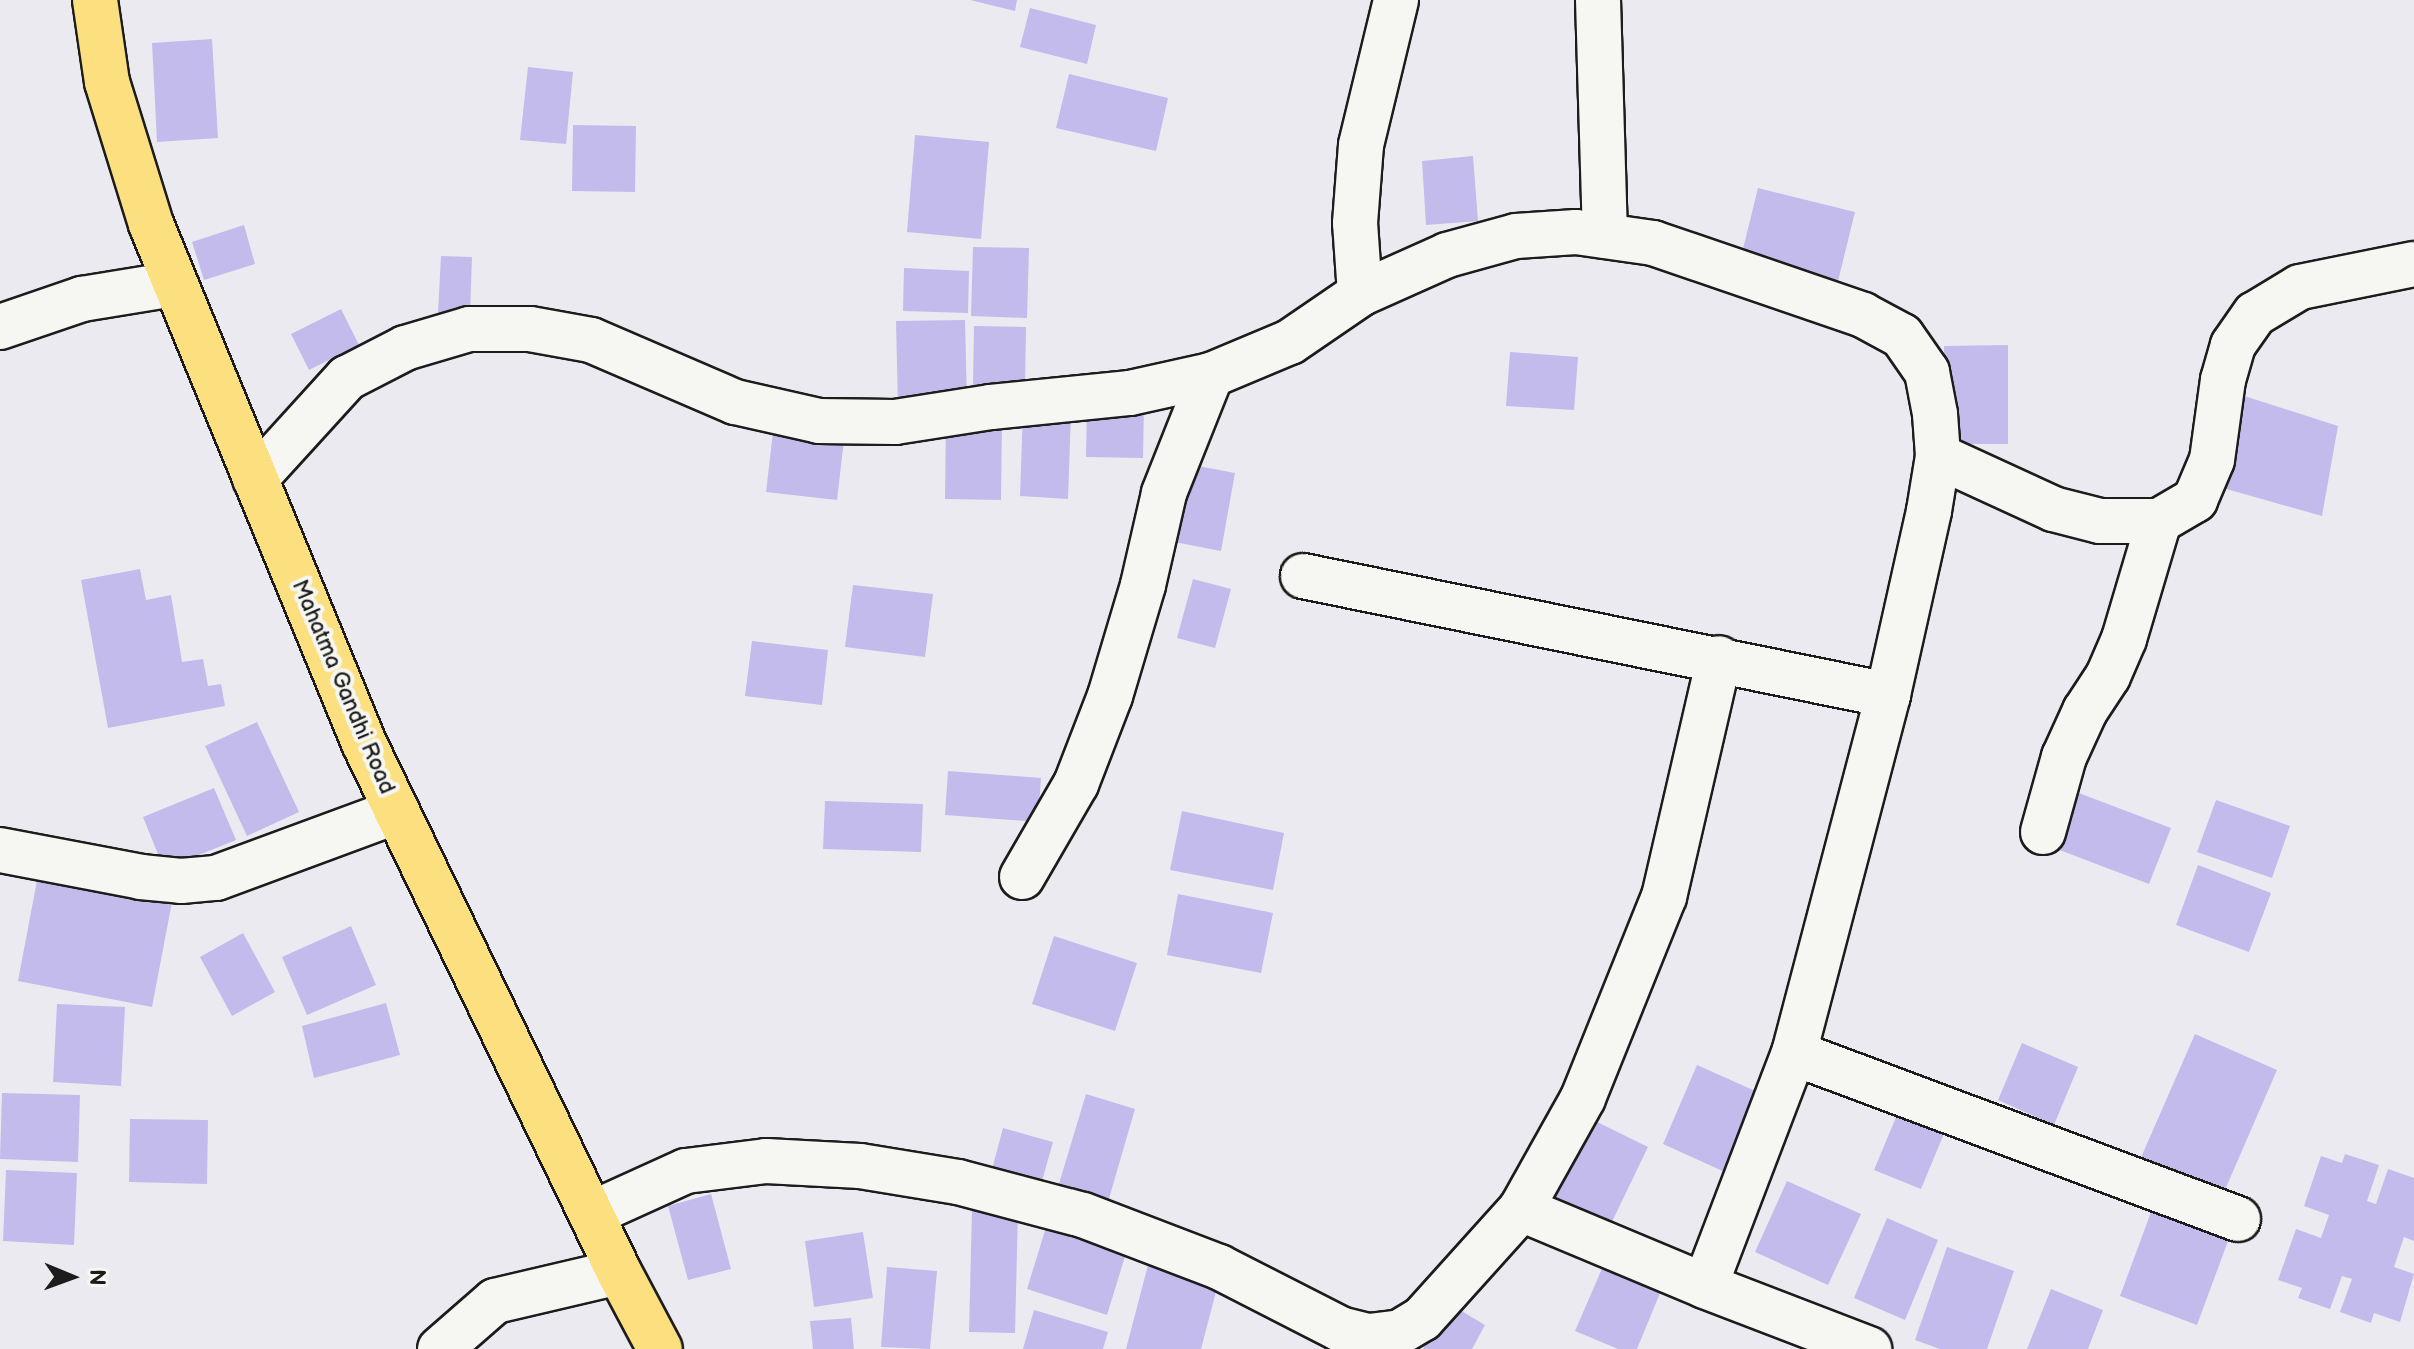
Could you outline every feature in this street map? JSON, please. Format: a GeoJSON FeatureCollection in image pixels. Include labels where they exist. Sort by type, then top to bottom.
{"type":"FeatureCollection","features":[{"type":"Feature","properties":{"kind":"main road","name":"Mahatma Gandhi Road"},"geometry":{"type":"LineString","coordinates":[[91,1],[107,82],[174,284],[364,743],[619,1272],[660,1349]]}},
{"type":"Feature","properties":{"kind":"street"},"geometry":{"type":"LineString","coordinates":[[1360,294],[1355,223],[1361,145],[1396,0]]}},
{"type":"Feature","properties":{"kind":"street"},"geometry":{"type":"LineString","coordinates":[[1598,0],[1605,236]]}},
{"type":"Feature","properties":{"kind":"street"},"geometry":{"type":"LineString","coordinates":[[255,479],[347,378],[405,348],[469,329],[530,329],[591,340],[735,402],[819,421],[895,422],[991,407],[1130,393],[1211,375],[1290,342],[1360,294],[1447,255],[1516,236],[1576,232],[1653,243],[1863,315],[1902,336],[1927,372],[1938,456],[1888,695],[1794,1053],[1705,1286]]}},
{"type":"Feature","properties":{"kind":"street"},"geometry":{"type":"LineString","coordinates":[[1938,456],[2053,509],[2100,521],[2159,521],[2195,500],[2212,460],[2223,380],[2233,345],[2255,314],[2300,287],[2414,264]]}},
{"type":"Feature","properties":{"kind":"street"},"geometry":{"type":"LineString","coordinates":[[0,327],[82,299],[174,284]]}},
{"type":"Feature","properties":{"kind":"street"},"geometry":{"type":"LineString","coordinates":[[1022,877],[1076,784],[1110,696],[1143,585],[1164,493],[1211,375]]}},
{"type":"Feature","properties":{"kind":"street"},"geometry":{"type":"LineString","coordinates":[[2043,832],[2064,757],[2085,711],[2108,676],[2124,639],[2159,521]]}},
{"type":"Feature","properties":{"kind":"street"},"geometry":{"type":"LineString","coordinates":[[1303,576],[1719,658],[1888,695]]}},
{"type":"Feature","properties":{"kind":"street"},"geometry":{"type":"LineString","coordinates":[[591,1214],[686,1171],[766,1161],[860,1166],[958,1182],[1083,1215],[1219,1267],[1340,1329],[1369,1336],[1400,1332],[1422,1319],[1521,1209],[1583,1098],[1664,897],[1719,658]]}},
{"type":"Feature","properties":{"kind":"street"},"geometry":{"type":"LineString","coordinates":[[0,850],[141,877],[204,879],[397,811]]}},
{"type":"Feature","properties":{"kind":"street"},"geometry":{"type":"LineString","coordinates":[[1794,1053],[2238,1219]]}},
{"type":"Feature","properties":{"kind":"street"},"geometry":{"type":"LineString","coordinates":[[1521,1209],[1705,1286],[1869,1349]]}},
{"type":"Feature","properties":{"kind":"street"},"geometry":{"type":"LineString","coordinates":[[440,1349],[495,1301],[619,1272]]}},
{"type":"Feature","properties":{"kind":"building"},"geometry":{"type":"Polygon","coordinates":[[[970,0],[1017,0],[1015,11],[970,0]]]}},
{"type":"Feature","properties":{"kind":"building"},"geometry":{"type":"Polygon","coordinates":[[[1030,8],[1096,25],[1087,64],[1020,47],[1030,8]]]}},
{"type":"Feature","properties":{"kind":"building"},"geometry":{"type":"Polygon","coordinates":[[[212,39],[218,138],[157,142],[152,43],[212,39]]]}},
{"type":"Feature","properties":{"kind":"building"},"geometry":{"type":"Polygon","coordinates":[[[528,67],[573,72],[566,144],[520,140],[528,67]]]}},
{"type":"Feature","properties":{"kind":"building"},"geometry":{"type":"Polygon","coordinates":[[[1069,74],[1168,98],[1156,151],[1056,128],[1069,74]]]}},
{"type":"Feature","properties":{"kind":"building"},"geometry":{"type":"Polygon","coordinates":[[[573,125],[636,126],[635,192],[572,191],[573,125]]]}},
{"type":"Feature","properties":{"kind":"building"},"geometry":{"type":"Polygon","coordinates":[[[915,135],[989,142],[981,239],[907,232],[915,135]]]}},
{"type":"Feature","properties":{"kind":"building"},"geometry":{"type":"Polygon","coordinates":[[[1473,156],[1478,221],[1426,225],[1422,161],[1473,156]]]}},
{"type":"Feature","properties":{"kind":"building"},"geometry":{"type":"Polygon","coordinates":[[[1758,188],[1855,212],[1838,281],[1741,257],[1758,188]]]}},
{"type":"Feature","properties":{"kind":"building"},"geometry":{"type":"Polygon","coordinates":[[[244,225],[255,264],[204,280],[192,242],[244,225]]]}},
{"type":"Feature","properties":{"kind":"building"},"geometry":{"type":"Polygon","coordinates":[[[973,247],[1029,248],[1027,318],[971,316],[973,247]]]}},
{"type":"Feature","properties":{"kind":"building"},"geometry":{"type":"Polygon","coordinates":[[[441,256],[472,257],[470,314],[438,313],[441,256]]]}},
{"type":"Feature","properties":{"kind":"building"},"geometry":{"type":"Polygon","coordinates":[[[904,268],[969,271],[968,313],[903,311],[904,268]]]}},
{"type":"Feature","properties":{"kind":"building"},"geometry":{"type":"Polygon","coordinates":[[[341,309],[359,345],[309,370],[291,334],[341,309]]]}},
{"type":"Feature","properties":{"kind":"building"},"geometry":{"type":"Polygon","coordinates":[[[965,320],[967,404],[898,406],[896,321],[965,320]]]}},
{"type":"Feature","properties":{"kind":"building"},"geometry":{"type":"Polygon","coordinates":[[[974,326],[1026,327],[1025,387],[973,386],[974,326]]]}},
{"type":"Feature","properties":{"kind":"building"},"geometry":{"type":"Polygon","coordinates":[[[2008,345],[2008,444],[1945,444],[1944,346],[2008,345]]]}},
{"type":"Feature","properties":{"kind":"building"},"geometry":{"type":"Polygon","coordinates":[[[1510,352],[1578,357],[1574,410],[1506,406],[1510,352]]]}},
{"type":"Feature","properties":{"kind":"building"},"geometry":{"type":"Polygon","coordinates":[[[2238,394],[2338,426],[2322,516],[2216,486],[2238,394]]]}},
{"type":"Feature","properties":{"kind":"building"},"geometry":{"type":"Polygon","coordinates":[[[1087,404],[1144,405],[1143,458],[1086,457],[1087,404]]]}},
{"type":"Feature","properties":{"kind":"building"},"geometry":{"type":"Polygon","coordinates":[[[1023,410],[1071,413],[1068,499],[1020,496],[1023,410]]]}},
{"type":"Feature","properties":{"kind":"building"},"geometry":{"type":"Polygon","coordinates":[[[946,421],[1002,422],[1001,500],[945,499],[946,421]]]}},
{"type":"Feature","properties":{"kind":"building"},"geometry":{"type":"Polygon","coordinates":[[[773,432],[844,440],[837,500],[766,492],[773,432]]]}},
{"type":"Feature","properties":{"kind":"building"},"geometry":{"type":"Polygon","coordinates":[[[1182,463],[1235,473],[1221,551],[1169,541],[1182,463]]]}},
{"type":"Feature","properties":{"kind":"building"},"geometry":{"type":"Polygon","coordinates":[[[140,569],[146,600],[171,595],[182,662],[203,659],[208,686],[221,684],[225,706],[108,728],[81,580],[140,569]]]}},
{"type":"Feature","properties":{"kind":"building"},"geometry":{"type":"Polygon","coordinates":[[[1193,579],[1231,589],[1215,648],[1177,638],[1193,579]]]}},
{"type":"Feature","properties":{"kind":"building"},"geometry":{"type":"Polygon","coordinates":[[[853,585],[933,594],[925,657],[845,647],[853,585]]]}},
{"type":"Feature","properties":{"kind":"building"},"geometry":{"type":"Polygon","coordinates":[[[752,641],[828,650],[822,705],[745,696],[752,641]]]}},
{"type":"Feature","properties":{"kind":"building"},"geometry":{"type":"Polygon","coordinates":[[[257,722],[299,812],[247,836],[205,746],[257,722]]]}},
{"type":"Feature","properties":{"kind":"building"},"geometry":{"type":"Polygon","coordinates":[[[948,771],[1041,778],[1038,822],[945,815],[948,771]]]}},
{"type":"Feature","properties":{"kind":"building"},"geometry":{"type":"Polygon","coordinates":[[[214,788],[236,840],[164,869],[143,817],[214,788]]]}},
{"type":"Feature","properties":{"kind":"building"},"geometry":{"type":"Polygon","coordinates":[[[2071,790],[2171,828],[2149,884],[2049,846],[2071,790]]]}},
{"type":"Feature","properties":{"kind":"building"},"geometry":{"type":"Polygon","coordinates":[[[2216,800],[2290,826],[2272,878],[2197,852],[2216,800]]]}},
{"type":"Feature","properties":{"kind":"building"},"geometry":{"type":"Polygon","coordinates":[[[825,801],[923,804],[921,852],[823,849],[825,801]]]}},
{"type":"Feature","properties":{"kind":"building"},"geometry":{"type":"Polygon","coordinates":[[[1182,811],[1284,833],[1273,890],[1170,870],[1182,811]]]}},
{"type":"Feature","properties":{"kind":"building"},"geometry":{"type":"Polygon","coordinates":[[[2198,865],[2271,893],[2249,952],[2176,925],[2198,865]]]}},
{"type":"Feature","properties":{"kind":"building"},"geometry":{"type":"Polygon","coordinates":[[[38,875],[172,902],[152,1007],[18,981],[38,875]]]}},
{"type":"Feature","properties":{"kind":"building"},"geometry":{"type":"Polygon","coordinates":[[[1178,894],[1273,913],[1261,973],[1167,955],[1178,894]]]}},
{"type":"Feature","properties":{"kind":"building"},"geometry":{"type":"Polygon","coordinates":[[[351,926],[376,985],[307,1015],[282,957],[351,926]]]}},
{"type":"Feature","properties":{"kind":"building"},"geometry":{"type":"Polygon","coordinates":[[[243,933],[275,992],[232,1016],[200,957],[243,933]]]}},
{"type":"Feature","properties":{"kind":"building"},"geometry":{"type":"Polygon","coordinates":[[[1054,936],[1137,963],[1115,1031],[1032,1004],[1054,936]]]}},
{"type":"Feature","properties":{"kind":"building"},"geometry":{"type":"Polygon","coordinates":[[[386,1003],[400,1055],[314,1078],[302,1026],[386,1003]]]}},
{"type":"Feature","properties":{"kind":"building"},"geometry":{"type":"Polygon","coordinates":[[[57,1004],[125,1007],[121,1086],[53,1082],[57,1004]]]}},
{"type":"Feature","properties":{"kind":"building"},"geometry":{"type":"Polygon","coordinates":[[[2195,1034],[2277,1070],[2221,1199],[2139,1162],[2195,1034]]]}},
{"type":"Feature","properties":{"kind":"building"},"geometry":{"type":"Polygon","coordinates":[[[2022,1043],[2078,1067],[2054,1125],[1998,1100],[2022,1043]]]}},
{"type":"Feature","properties":{"kind":"building"},"geometry":{"type":"Polygon","coordinates":[[[1697,1065],[1762,1094],[1727,1173],[1663,1144],[1697,1065]]]}},
{"type":"Feature","properties":{"kind":"building"},"geometry":{"type":"Polygon","coordinates":[[[2,1093],[80,1095],[78,1162],[0,1159],[2,1093]]]}},
{"type":"Feature","properties":{"kind":"building"},"geometry":{"type":"Polygon","coordinates":[[[1086,1094],[1135,1109],[1108,1202],[1058,1187],[1086,1094]]]}},
{"type":"Feature","properties":{"kind":"building"},"geometry":{"type":"Polygon","coordinates":[[[1899,1110],[1946,1129],[1921,1189],[1874,1170],[1899,1110]]]}},
{"type":"Feature","properties":{"kind":"building"},"geometry":{"type":"Polygon","coordinates":[[[1585,1116],[1648,1147],[1607,1232],[1544,1201],[1585,1116]]]}},
{"type":"Feature","properties":{"kind":"building"},"geometry":{"type":"Polygon","coordinates":[[[130,1119],[208,1120],[207,1184],[129,1182],[130,1119]]]}},
{"type":"Feature","properties":{"kind":"building"},"geometry":{"type":"Polygon","coordinates":[[[1003,1128],[1053,1142],[1040,1188],[991,1173],[1003,1128]]]}},
{"type":"Feature","properties":{"kind":"building"},"geometry":{"type":"Polygon","coordinates":[[[2345,1154],[2379,1165],[2367,1201],[2376,1204],[2388,1169],[2414,1178],[2414,1241],[2404,1237],[2394,1267],[2414,1274],[2400,1322],[2374,1313],[2371,1323],[2340,1312],[2352,1279],[2342,1276],[2330,1309],[2298,1298],[2302,1288],[2278,1280],[2296,1229],[2321,1238],[2329,1215],[2304,1206],[2321,1156],[2342,1163],[2345,1154]]]}},
{"type":"Feature","properties":{"kind":"building"},"geometry":{"type":"Polygon","coordinates":[[[6,1170],[77,1173],[74,1245],[3,1241],[6,1170]]]}},
{"type":"Feature","properties":{"kind":"building"},"geometry":{"type":"Polygon","coordinates":[[[1787,1181],[1861,1214],[1828,1285],[1755,1252],[1787,1181]]]}},
{"type":"Feature","properties":{"kind":"building"},"geometry":{"type":"Polygon","coordinates":[[[711,1194],[731,1269],[688,1280],[668,1206],[711,1194]]]}},
{"type":"Feature","properties":{"kind":"building"},"geometry":{"type":"Polygon","coordinates":[[[2154,1204],[2231,1233],[2197,1325],[2120,1296],[2154,1204]]]}},
{"type":"Feature","properties":{"kind":"building"},"geometry":{"type":"Polygon","coordinates":[[[972,1209],[1018,1210],[1015,1333],[969,1332],[972,1209]]]}},
{"type":"Feature","properties":{"kind":"building"},"geometry":{"type":"Polygon","coordinates":[[[1887,1218],[1938,1240],[1905,1320],[1854,1298],[1887,1218]]]}},
{"type":"Feature","properties":{"kind":"building"},"geometry":{"type":"Polygon","coordinates":[[[1047,1224],[1127,1250],[1107,1315],[1027,1289],[1047,1224]]]}},
{"type":"Feature","properties":{"kind":"building"},"geometry":{"type":"Polygon","coordinates":[[[863,1232],[873,1298],[814,1307],[805,1241],[863,1232]]]}},
{"type":"Feature","properties":{"kind":"building"},"geometry":{"type":"Polygon","coordinates":[[[1947,1247],[2014,1271],[1987,1349],[1940,1349],[1915,1340],[1947,1247]]]}},
{"type":"Feature","properties":{"kind":"building"},"geometry":{"type":"Polygon","coordinates":[[[1607,1257],[1665,1281],[1637,1349],[1618,1349],[1575,1331],[1607,1257]]]}},
{"type":"Feature","properties":{"kind":"building"},"geometry":{"type":"Polygon","coordinates":[[[1148,1265],[1218,1284],[1201,1349],[1126,1349],[1148,1265]]]}},
{"type":"Feature","properties":{"kind":"building"},"geometry":{"type":"Polygon","coordinates":[[[887,1267],[937,1271],[930,1349],[881,1347],[887,1267]]]}},
{"type":"Feature","properties":{"kind":"building"},"geometry":{"type":"Polygon","coordinates":[[[2051,1289],[2103,1310],[2088,1349],[2027,1349],[2051,1289]]]}},
{"type":"Feature","properties":{"kind":"building"},"geometry":{"type":"Polygon","coordinates":[[[1448,1303],[1485,1325],[1472,1349],[1423,1349],[1448,1303]]]}},
{"type":"Feature","properties":{"kind":"building"},"geometry":{"type":"Polygon","coordinates":[[[1034,1310],[1108,1332],[1103,1349],[1023,1349],[1034,1310]]]}},
{"type":"Feature","properties":{"kind":"building"},"geometry":{"type":"Polygon","coordinates":[[[851,1318],[854,1349],[813,1349],[810,1321],[851,1318]]]}}]}
